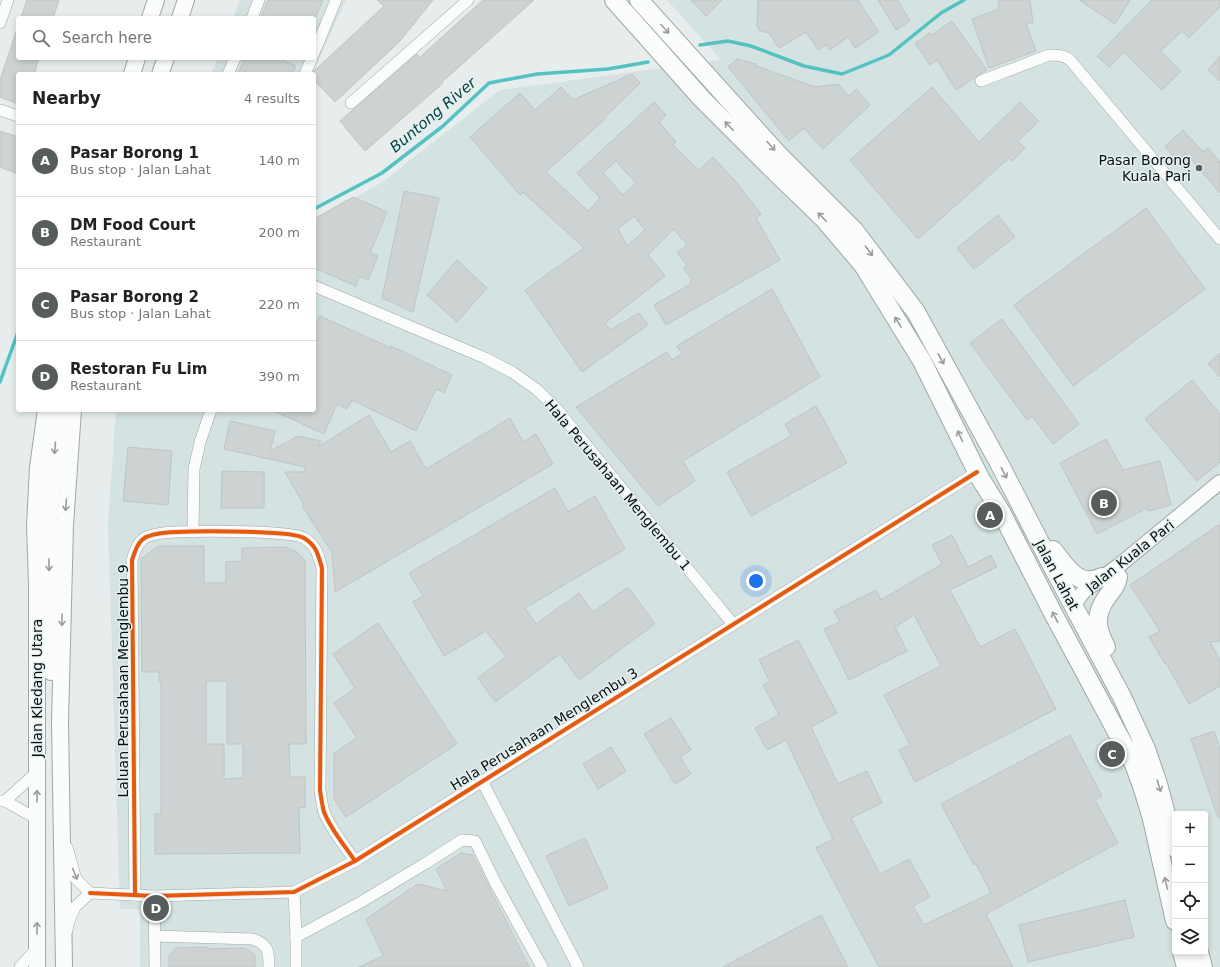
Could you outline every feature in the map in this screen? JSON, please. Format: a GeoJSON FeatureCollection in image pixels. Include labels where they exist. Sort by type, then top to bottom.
{"type":"FeatureCollection","features":[{"type":"Feature","properties":{"kind":"main road"},"geometry":{"type":"LineString","coordinates":[[151,16],[156,0]]}},
{"type":"Feature","properties":{"kind":"main road"},"geometry":{"type":"LineString","coordinates":[[181,16],[186,0]]}},
{"type":"Feature","properties":{"kind":"main road"},"geometry":{"type":"LineString","coordinates":[[614,0],[702,99],[824,218],[863,265],[922,361],[977,471],[1001,512],[1055,617],[1133,762]]}},
{"type":"Feature","properties":{"kind":"main road","name":"Jalan Lahat"},"geometry":{"type":"LineString","coordinates":[[638,0],[777,153],[854,230],[916,312],[999,462],[1122,697],[1146,749],[1158,784],[1175,847]]}},
{"type":"Feature","properties":{"kind":"main road"},"geometry":{"type":"LineString","coordinates":[[133,72],[136,60]]}},
{"type":"Feature","properties":{"kind":"main road"},"geometry":{"type":"LineString","coordinates":[[161,72],[165,60]]}},
{"type":"Feature","properties":{"kind":"main road","name":"Jalan Kledang Utara"},"geometry":{"type":"LineString","coordinates":[[37,967],[37,584],[35,526],[38,467],[46,412]]}},
{"type":"Feature","properties":{"kind":"main road"},"geometry":{"type":"LineString","coordinates":[[62,412],[56,438],[49,526],[52,817],[62,894]]}},
{"type":"Feature","properties":{"kind":"main road","name":"Jalan Kledang Utara"},"geometry":{"type":"LineString","coordinates":[[64,967],[60,722],[64,525],[73,412]]}},
{"type":"Feature","properties":{"kind":"main road"},"geometry":{"type":"LineString","coordinates":[[977,471],[981,472],[995,489],[1054,594],[1060,599],[1074,605],[1071,619],[1072,630],[1121,722],[1143,789],[1152,819],[1175,919]]}},
{"type":"Feature","properties":{"kind":"main road"},"geometry":{"type":"LineString","coordinates":[[1035,533],[1042,538],[1068,569],[1077,577],[1085,581],[1095,581],[1110,577],[1117,584],[1098,612],[1098,622],[1101,636],[1129,697],[1146,749]]}},
{"type":"Feature","properties":{"kind":"main road"},"geometry":{"type":"LineString","coordinates":[[1183,955],[1186,967]]}},
{"type":"Feature","properties":{"kind":"main road"},"geometry":{"type":"LineString","coordinates":[[1200,955],[1203,967]]}},
{"type":"Feature","properties":{"kind":"street"},"geometry":{"type":"LineString","coordinates":[[0,23],[8,0]]}},
{"type":"Feature","properties":{"kind":"street"},"geometry":{"type":"LineString","coordinates":[[253,16],[259,0]]}},
{"type":"Feature","properties":{"kind":"street"},"geometry":{"type":"LineString","coordinates":[[316,48],[336,0]]}},
{"type":"Feature","properties":{"kind":"street"},"geometry":{"type":"LineString","coordinates":[[351,103],[465,1]]}},
{"type":"Feature","properties":{"kind":"street"},"geometry":{"type":"LineString","coordinates":[[981,81],[1049,55],[1066,57],[1220,238]]}},
{"type":"Feature","properties":{"kind":"street"},"geometry":{"type":"LineString","coordinates":[[229,72],[234,60]]}},
{"type":"Feature","properties":{"kind":"street"},"geometry":{"type":"LineString","coordinates":[[306,72],[311,60]]}},
{"type":"Feature","properties":{"kind":"street"},"geometry":{"type":"LineString","coordinates":[[0,110],[16,115]]}},
{"type":"Feature","properties":{"kind":"street","name":"Hala Perusahaan Menglembu 1"},"geometry":{"type":"LineString","coordinates":[[316,287],[485,358],[512,372],[536,389],[556,408],[733,624]]}},
{"type":"Feature","properties":{"kind":"street"},"geometry":{"type":"LineString","coordinates":[[193,532],[194,469],[200,442],[210,412]]}},
{"type":"Feature","properties":{"kind":"street","name":"Hala Perusahaan Menglembu 3"},"geometry":{"type":"LineString","coordinates":[[90,893],[154,896],[294,892],[355,861],[977,471]]}},
{"type":"Feature","properties":{"kind":"street","name":"Jalan Kuala Pari"},"geometry":{"type":"LineString","coordinates":[[1110,577],[1122,563],[1220,482]]}},
{"type":"Feature","properties":{"kind":"street","name":"Jalan Kuala Pari"},"geometry":{"type":"LineString","coordinates":[[1074,605],[1083,592],[1110,577],[1220,493]]}},
{"type":"Feature","properties":{"kind":"street","name":"Laluan Perusahaan Menglembu 9"},"geometry":{"type":"LineString","coordinates":[[136,895],[132,560],[136,547],[145,538],[157,534],[193,532],[286,534],[303,537],[317,550],[322,568],[321,801],[329,822],[355,861]]}},
{"type":"Feature","properties":{"kind":"street"},"geometry":{"type":"LineString","coordinates":[[37,772],[2,801],[37,819]]}},
{"type":"Feature","properties":{"kind":"street"},"geometry":{"type":"LineString","coordinates":[[482,781],[578,967]]}},
{"type":"Feature","properties":{"kind":"street"},"geometry":{"type":"LineString","coordinates":[[62,824],[76,879],[90,893],[76,907],[69,921],[64,940]]}},
{"type":"Feature","properties":{"kind":"street"},"geometry":{"type":"LineString","coordinates":[[296,937],[362,902],[462,840],[475,841],[495,882],[542,967]]}},
{"type":"Feature","properties":{"kind":"street"},"geometry":{"type":"LineString","coordinates":[[294,892],[296,967]]}},
{"type":"Feature","properties":{"kind":"street"},"geometry":{"type":"LineString","coordinates":[[154,896],[155,967]]}},
{"type":"Feature","properties":{"kind":"street"},"geometry":{"type":"LineString","coordinates":[[154,936],[252,939],[260,942],[266,948],[269,957],[269,967]]}},
{"type":"Feature","properties":{"kind":"street"},"geometry":{"type":"LineString","coordinates":[[20,967],[37,948]]}},
{"type":"Feature","properties":{"kind":"shaded area"},"geometry":{"type":"Polygon","coordinates":[[[240,0],[346,0],[313,72],[212,72],[217,60],[316,60],[316,16],[234,16],[240,0]]]}},
{"type":"Feature","properties":{"kind":"shaded area"},"geometry":{"type":"Polygon","coordinates":[[[667,0],[1220,0],[1220,967],[140,967],[140,909],[120,909],[108,523],[116,412],[316,412],[316,220],[381,183],[500,90],[721,60],[667,0]]]}},
{"type":"Feature","properties":{"kind":"building"},"geometry":{"type":"Polygon","coordinates":[[[27,0],[59,0],[54,16],[22,16],[27,0]]]}},
{"type":"Feature","properties":{"kind":"building"},"geometry":{"type":"Polygon","coordinates":[[[268,0],[323,0],[316,16],[262,16],[268,0]]]}},
{"type":"Feature","properties":{"kind":"building"},"geometry":{"type":"Polygon","coordinates":[[[377,0],[433,0],[399,42],[335,102],[316,82],[316,72],[314,71],[384,6],[377,0]]]}},
{"type":"Feature","properties":{"kind":"building"},"geometry":{"type":"Polygon","coordinates":[[[483,0],[534,0],[442,82],[443,83],[365,151],[340,121],[417,54],[420,57],[483,0]]]}},
{"type":"Feature","properties":{"kind":"building"},"geometry":{"type":"Polygon","coordinates":[[[691,0],[722,0],[706,16],[691,0]]]}},
{"type":"Feature","properties":{"kind":"building"},"geometry":{"type":"Polygon","coordinates":[[[758,0],[858,0],[879,32],[855,48],[848,37],[830,50],[826,45],[818,50],[806,32],[779,48],[769,33],[760,31],[757,26],[758,0]]]}},
{"type":"Feature","properties":{"kind":"building"},"geometry":{"type":"Polygon","coordinates":[[[878,0],[898,0],[910,21],[896,30],[878,0]]]}},
{"type":"Feature","properties":{"kind":"building"},"geometry":{"type":"Polygon","coordinates":[[[998,0],[1030,0],[1033,23],[1026,23],[1036,51],[989,68],[972,19],[999,9],[998,0]]]}},
{"type":"Feature","properties":{"kind":"building"},"geometry":{"type":"Polygon","coordinates":[[[1079,0],[1130,0],[1115,24],[1079,0]]]}},
{"type":"Feature","properties":{"kind":"building"},"geometry":{"type":"Polygon","coordinates":[[[1152,0],[1220,0],[1220,7],[1189,38],[1182,31],[1161,51],[1181,71],[1162,90],[1124,52],[1109,67],[1097,56],[1152,0]]]}},
{"type":"Feature","properties":{"kind":"building"},"geometry":{"type":"Polygon","coordinates":[[[952,21],[987,70],[956,90],[937,60],[930,65],[915,43],[930,33],[932,35],[952,21]]]}},
{"type":"Feature","properties":{"kind":"building"},"geometry":{"type":"Polygon","coordinates":[[[16,32],[16,60],[38,60],[35,72],[16,72],[16,103],[0,97],[0,80],[16,32]]]}},
{"type":"Feature","properties":{"kind":"building"},"geometry":{"type":"Polygon","coordinates":[[[1220,56],[1220,81],[1208,70],[1220,56]]]}},
{"type":"Feature","properties":{"kind":"building"},"geometry":{"type":"Polygon","coordinates":[[[737,59],[756,64],[754,65],[815,87],[838,84],[849,96],[856,89],[870,105],[823,149],[804,128],[789,141],[728,67],[737,59]]]}},
{"type":"Feature","properties":{"kind":"building"},"geometry":{"type":"Polygon","coordinates":[[[244,60],[282,60],[296,66],[293,72],[239,72],[244,60]]]}},
{"type":"Feature","properties":{"kind":"building"},"geometry":{"type":"Polygon","coordinates":[[[632,74],[640,83],[604,118],[605,119],[546,172],[588,211],[600,198],[577,173],[654,102],[666,115],[659,122],[676,142],[673,145],[695,167],[699,170],[713,157],[736,182],[761,214],[756,218],[780,260],[666,325],[654,305],[691,284],[690,281],[692,279],[683,268],[687,265],[677,253],[687,245],[674,229],[648,255],[665,276],[605,323],[610,330],[639,313],[648,325],[582,372],[525,290],[584,248],[523,192],[520,195],[470,137],[520,93],[535,110],[561,87],[573,100],[632,74]],[[616,161],[603,173],[623,195],[636,183],[616,161]],[[634,216],[618,229],[627,246],[645,230],[634,216]]]}},
{"type":"Feature","properties":{"kind":"building"},"geometry":{"type":"Polygon","coordinates":[[[932,87],[979,142],[1020,102],[1039,121],[1018,141],[1025,148],[1012,161],[1009,158],[918,239],[850,160],[932,87]]]}},
{"type":"Feature","properties":{"kind":"building"},"geometry":{"type":"Polygon","coordinates":[[[1183,130],[1203,152],[1208,148],[1220,162],[1220,193],[1186,153],[1177,161],[1165,146],[1183,130]]]}},
{"type":"Feature","properties":{"kind":"building"},"geometry":{"type":"Polygon","coordinates":[[[0,131],[16,136],[16,173],[0,167],[0,131]]]}},
{"type":"Feature","properties":{"kind":"building"},"geometry":{"type":"Polygon","coordinates":[[[404,191],[439,198],[413,312],[382,298],[404,191]]]}},
{"type":"Feature","properties":{"kind":"building"},"geometry":{"type":"Polygon","coordinates":[[[353,197],[387,212],[370,253],[378,256],[368,280],[359,276],[356,286],[316,269],[316,218],[353,197]]]}},
{"type":"Feature","properties":{"kind":"building"},"geometry":{"type":"Polygon","coordinates":[[[1146,208],[1205,289],[1073,386],[1014,305],[1146,208]]]}},
{"type":"Feature","properties":{"kind":"building"},"geometry":{"type":"Polygon","coordinates":[[[998,215],[1015,237],[974,269],[957,248],[998,215]]]}},
{"type":"Feature","properties":{"kind":"building"},"geometry":{"type":"Polygon","coordinates":[[[457,260],[487,288],[457,322],[427,295],[457,260]]]}},
{"type":"Feature","properties":{"kind":"building"},"geometry":{"type":"Polygon","coordinates":[[[772,289],[820,377],[683,461],[695,481],[658,506],[576,407],[667,352],[672,360],[682,354],[677,346],[772,289]]]}},
{"type":"Feature","properties":{"kind":"building"},"geometry":{"type":"Polygon","coordinates":[[[320,316],[391,348],[391,346],[452,375],[444,393],[436,389],[416,431],[352,400],[347,409],[337,404],[324,434],[276,412],[316,412],[316,340],[318,336],[316,335],[316,325],[320,316]]]}},
{"type":"Feature","properties":{"kind":"building"},"geometry":{"type":"Polygon","coordinates":[[[1002,319],[1079,424],[1053,444],[1032,416],[1027,420],[970,343],[1002,319]]]}},
{"type":"Feature","properties":{"kind":"building"},"geometry":{"type":"Polygon","coordinates":[[[1220,353],[1220,377],[1208,364],[1220,353]]]}},
{"type":"Feature","properties":{"kind":"building"},"geometry":{"type":"Polygon","coordinates":[[[1192,380],[1220,414],[1220,462],[1197,481],[1145,419],[1192,380]]]}},
{"type":"Feature","properties":{"kind":"building"},"geometry":{"type":"Polygon","coordinates":[[[816,406],[847,463],[751,516],[727,472],[791,436],[785,424],[816,406]]]}},
{"type":"Feature","properties":{"kind":"building"},"geometry":{"type":"Polygon","coordinates":[[[369,415],[391,452],[410,441],[426,469],[510,418],[523,442],[536,434],[553,464],[335,592],[332,552],[302,506],[304,505],[285,472],[305,472],[305,467],[224,449],[230,421],[275,431],[270,451],[298,436],[321,441],[318,447],[369,415]]]}},
{"type":"Feature","properties":{"kind":"building"},"geometry":{"type":"Polygon","coordinates":[[[1106,439],[1123,470],[1160,461],[1171,505],[1148,511],[1147,508],[1097,534],[1060,463],[1106,439]]]}},
{"type":"Feature","properties":{"kind":"building"},"geometry":{"type":"Polygon","coordinates":[[[128,447],[172,451],[168,505],[123,501],[128,447]]]}},
{"type":"Feature","properties":{"kind":"building"},"geometry":{"type":"Polygon","coordinates":[[[222,471],[264,472],[264,508],[221,508],[222,471]]]}},
{"type":"Feature","properties":{"kind":"building"},"geometry":{"type":"Polygon","coordinates":[[[555,488],[568,512],[595,496],[625,549],[525,608],[536,624],[579,593],[593,612],[628,587],[655,624],[579,680],[560,654],[495,702],[478,678],[506,657],[486,631],[444,656],[413,602],[423,596],[409,573],[555,488]]]}},
{"type":"Feature","properties":{"kind":"building"},"geometry":{"type":"Polygon","coordinates":[[[1220,524],[1220,641],[1210,642],[1220,660],[1220,686],[1189,704],[1166,663],[1165,664],[1149,637],[1160,631],[1130,585],[1220,524]]]}},
{"type":"Feature","properties":{"kind":"building"},"geometry":{"type":"Polygon","coordinates":[[[952,535],[968,567],[991,555],[997,567],[950,590],[980,647],[1015,629],[1056,709],[915,782],[899,750],[910,745],[884,695],[941,666],[914,615],[895,627],[907,651],[849,680],[824,629],[840,622],[834,611],[876,590],[881,600],[942,564],[932,545],[952,535]]]}},
{"type":"Feature","properties":{"kind":"building"},"geometry":{"type":"Polygon","coordinates":[[[158,546],[204,546],[204,583],[226,583],[226,562],[242,561],[242,548],[286,547],[298,553],[305,561],[306,744],[289,744],[290,777],[305,777],[305,807],[299,808],[300,853],[155,854],[155,814],[161,814],[161,681],[159,681],[159,672],[142,672],[141,559],[158,546]],[[206,681],[206,744],[224,744],[224,779],[243,778],[243,744],[227,744],[227,681],[206,681]]]}},
{"type":"Feature","properties":{"kind":"building"},"geometry":{"type":"Polygon","coordinates":[[[378,623],[457,744],[346,817],[334,799],[334,753],[357,738],[334,703],[355,688],[333,654],[378,623]]]}},
{"type":"Feature","properties":{"kind":"building"},"geometry":{"type":"Polygon","coordinates":[[[798,640],[837,713],[811,727],[838,784],[867,771],[882,803],[851,818],[880,874],[909,859],[930,897],[913,906],[924,925],[991,893],[941,804],[1070,735],[1102,796],[1095,800],[1118,843],[986,914],[1013,967],[879,967],[816,848],[833,839],[786,740],[767,750],[755,728],[779,715],[763,685],[770,682],[759,660],[798,640]]]}},
{"type":"Feature","properties":{"kind":"building"},"geometry":{"type":"Polygon","coordinates":[[[671,718],[691,750],[680,757],[691,774],[675,784],[644,734],[671,718]]]}},
{"type":"Feature","properties":{"kind":"building"},"geometry":{"type":"Polygon","coordinates":[[[1214,731],[1220,749],[1220,817],[1218,818],[1191,739],[1214,731]]]}},
{"type":"Feature","properties":{"kind":"building"},"geometry":{"type":"Polygon","coordinates":[[[611,747],[626,771],[598,789],[583,764],[611,747]]]}},
{"type":"Feature","properties":{"kind":"building"},"geometry":{"type":"Polygon","coordinates":[[[585,838],[608,888],[569,906],[546,856],[585,838]]]}},
{"type":"Feature","properties":{"kind":"building"},"geometry":{"type":"Polygon","coordinates":[[[461,853],[473,855],[529,967],[359,967],[383,956],[366,919],[418,884],[447,891],[436,869],[461,853]]]}},
{"type":"Feature","properties":{"kind":"building"},"geometry":{"type":"Polygon","coordinates":[[[1125,900],[1134,937],[1028,962],[1019,925],[1125,900]]]}},
{"type":"Feature","properties":{"kind":"building"},"geometry":{"type":"Polygon","coordinates":[[[821,915],[848,967],[723,967],[821,915]]]}},
{"type":"Feature","properties":{"kind":"building"},"geometry":{"type":"Polygon","coordinates":[[[208,947],[208,949],[245,948],[255,955],[255,967],[169,967],[169,956],[176,948],[208,947]]]}},
{"type":"Feature","properties":{"kind":"waterway","name":"Buntong River"},"geometry":{"type":"LineString","coordinates":[[700,45],[728,41],[751,46],[804,66],[842,74],[889,55],[941,13],[964,0]]}},
{"type":"Feature","properties":{"kind":"waterway","name":"Buntong River"},"geometry":{"type":"LineString","coordinates":[[316,208],[382,173],[443,126],[489,83],[537,74],[608,69],[648,62]]}},
{"type":"Feature","properties":{"kind":"waterway","name":"Buntong River"},"geometry":{"type":"LineString","coordinates":[[0,382],[16,338]]}},
{"type":"Feature","properties":{"kind":"cycle path"},"geometry":{"type":"LineString","coordinates":[[90,893],[154,896],[294,892],[355,861],[977,472]]}},
{"type":"Feature","properties":{"kind":"cycle path"},"geometry":{"type":"LineString","coordinates":[[135,895],[132,560],[140,542],[146,537],[156,534],[209,531],[279,533],[295,535],[304,538],[312,544],[318,555],[322,568],[320,790],[323,809],[327,819],[355,861]]}},
{"type":"Feature","properties":{"kind":"place","name":"Pasar Borong Kuala Pari"},"geometry":{"type":"Point","coordinates":[1199,168]}},
{"type":"Feature","properties":{"kind":"place","name":"DM Food Court"},"geometry":{"type":"Point","coordinates":[1104,503]}},
{"type":"Feature","properties":{"kind":"place","name":"Pasar Borong 1"},"geometry":{"type":"Point","coordinates":[990,515]}},
{"type":"Feature","properties":{"kind":"place","name":"Pasar Borong 2"},"geometry":{"type":"Point","coordinates":[1112,754]}},
{"type":"Feature","properties":{"kind":"place","name":"Restoran Fu Lim"},"geometry":{"type":"Point","coordinates":[156,908]}}]}
